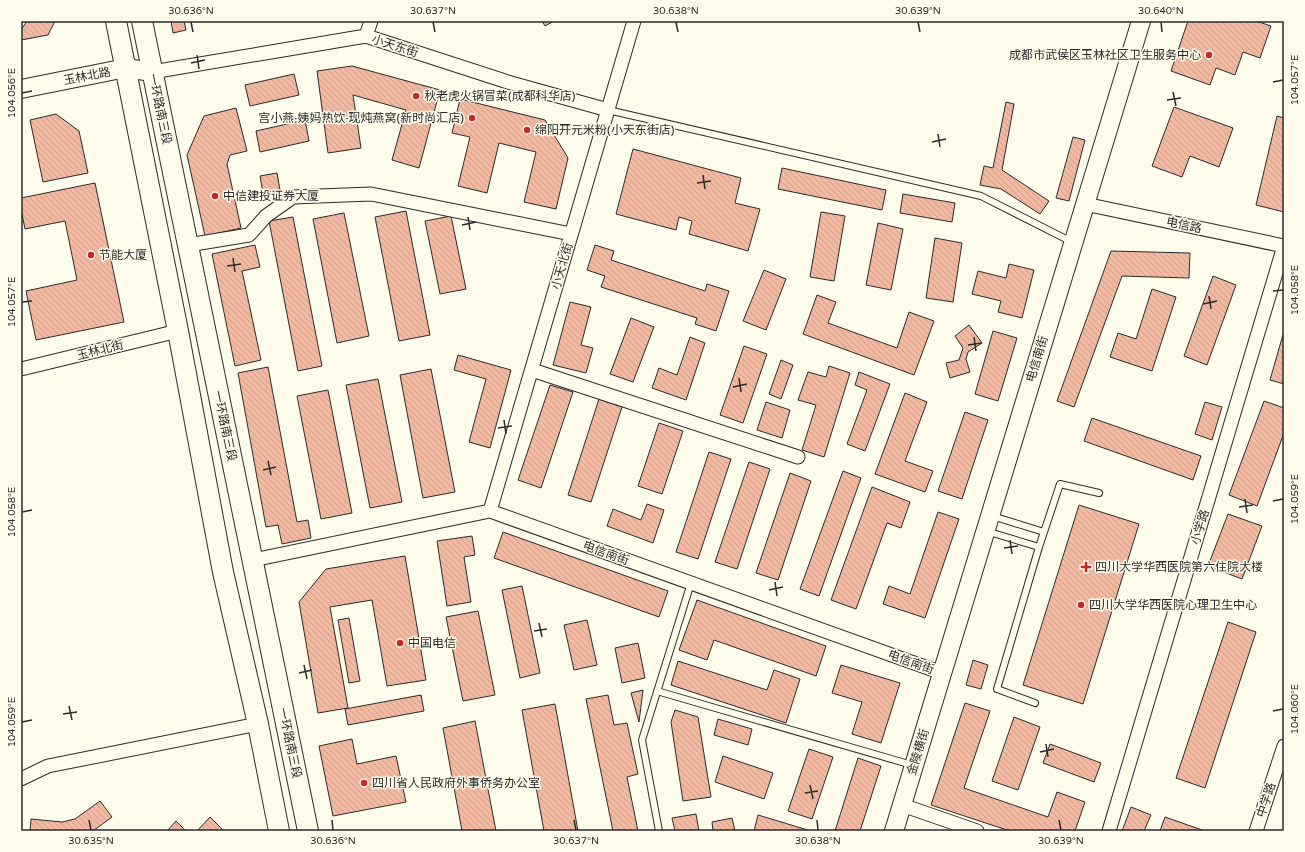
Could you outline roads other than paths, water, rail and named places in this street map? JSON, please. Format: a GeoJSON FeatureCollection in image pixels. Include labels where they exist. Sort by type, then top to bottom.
{"type":"FeatureCollection","features":[{"type":"Feature","properties":{"kind":"main road","name":"一环路南三段"},"geometry":{"type":"LineString","coordinates":[[116,21],[166,268],[223,572],[258,724],[279,831]]}},
{"type":"Feature","properties":{"kind":"main road","name":"一环路南三段"},"geometry":{"type":"LineString","coordinates":[[142,21],[308,831]]}},
{"type":"Feature","properties":{"kind":"main road"},"geometry":{"type":"LineString","coordinates":[[166,268],[170,256],[175,251],[182,251],[187,255],[190,254]]}},
{"type":"Feature","properties":{"kind":"street"},"geometry":{"type":"LineString","coordinates":[[366,36],[371,21]]}},
{"type":"Feature","properties":{"kind":"street","name":"小天北街"},"geometry":{"type":"LineString","coordinates":[[490,511],[634,21]]}},
{"type":"Feature","properties":{"kind":"street","name":"电信南街"},"geometry":{"type":"LineString","coordinates":[[490,511],[942,673],[1072,242],[1141,21]]}},
{"type":"Feature","properties":{"kind":"street","name":"小天东街"},"geometry":{"type":"LineString","coordinates":[[152,72],[366,36],[511,83],[608,110]]}},
{"type":"Feature","properties":{"kind":"street","name":"玉林北路"},"geometry":{"type":"LineString","coordinates":[[21,89],[126,68],[152,72]]}},
{"type":"Feature","properties":{"kind":"street"},"geometry":{"type":"LineString","coordinates":[[190,254],[249,235],[266,216],[293,197],[371,194],[571,234]]}},
{"type":"Feature","properties":{"kind":"street","name":"电信路"},"geometry":{"type":"LineString","coordinates":[[1085,204],[1284,246]]}},
{"type":"Feature","properties":{"kind":"street","name":"小学路"},"geometry":{"type":"LineString","coordinates":[[1109,831],[1284,246]]}},
{"type":"Feature","properties":{"kind":"street","name":"玉林北街"},"geometry":{"type":"LineString","coordinates":[[21,369],[178,331]]}},
{"type":"Feature","properties":{"kind":"street"},"geometry":{"type":"LineString","coordinates":[[532,370],[798,457]]}},
{"type":"Feature","properties":{"kind":"street"},"geometry":{"type":"LineString","coordinates":[[253,560],[490,511]]}},
{"type":"Feature","properties":{"kind":"street","name":"金陵横街"},"geometry":{"type":"LineString","coordinates":[[894,831],[942,673]]}},
{"type":"Feature","properties":{"kind":"street"},"geometry":{"type":"LineString","coordinates":[[21,779],[48,766],[258,724]]}},
{"type":"Feature","properties":{"kind":"street","name":"中学路"},"geometry":{"type":"LineString","coordinates":[[1256,831],[1284,746]]}},
{"type":"Feature","properties":{"kind":"street"},"geometry":{"type":"LineString","coordinates":[[901,808],[954,831]]}},
{"type":"Feature","properties":{"kind":"street"},"geometry":{"type":"LineString","coordinates":[[901,808],[977,831]]}},
{"type":"Feature","properties":{"kind":"lane"},"geometry":{"type":"LineString","coordinates":[[608,110],[981,196],[1072,242]]}},
{"type":"Feature","properties":{"kind":"lane"},"geometry":{"type":"LineString","coordinates":[[1036,703],[996,689],[1060,484],[1099,493]]}},
{"type":"Feature","properties":{"kind":"lane"},"geometry":{"type":"LineString","coordinates":[[987,523],[1044,532]]}},
{"type":"Feature","properties":{"kind":"lane"},"geometry":{"type":"LineString","coordinates":[[987,523],[1040,547]]}},
{"type":"Feature","properties":{"kind":"lane"},"geometry":{"type":"LineString","coordinates":[[660,831],[642,740],[691,583]]}},
{"type":"Feature","properties":{"kind":"lane"},"geometry":{"type":"LineString","coordinates":[[657,691],[914,765]]}},
{"type":"Feature","properties":{"kind":"place","name":"成都市武侯区玉林社区卫生服务中心"},"geometry":{"type":"Point","coordinates":[1209,55]}},
{"type":"Feature","properties":{"kind":"place","name":"秋老虎火锅冒菜(成都科华店)"},"geometry":{"type":"Point","coordinates":[416,96]}},
{"type":"Feature","properties":{"kind":"place","name":"宫小燕·姨妈热饮·现炖燕窝(新时尚汇店)"},"geometry":{"type":"Point","coordinates":[472,118]}},
{"type":"Feature","properties":{"kind":"place","name":"绵阳开元米粉(小天东街店)"},"geometry":{"type":"Point","coordinates":[527,130]}},
{"type":"Feature","properties":{"kind":"place","name":"中信建投证券大厦"},"geometry":{"type":"Point","coordinates":[215,196]}},
{"type":"Feature","properties":{"kind":"place","name":"节能大厦"},"geometry":{"type":"Point","coordinates":[91,255]}},
{"type":"Feature","properties":{"kind":"place","name":"四川大学华西医院第六住院大楼"},"geometry":{"type":"Point","coordinates":[1086,567]}},
{"type":"Feature","properties":{"kind":"place","name":"四川大学华西医院心理卫生中心"},"geometry":{"type":"Point","coordinates":[1081,605]}},
{"type":"Feature","properties":{"kind":"place","name":"中国电信"},"geometry":{"type":"Point","coordinates":[400,643]}},
{"type":"Feature","properties":{"kind":"place","name":"四川省人民政府外事侨务办公室"},"geometry":{"type":"Point","coordinates":[364,783]}}]}
